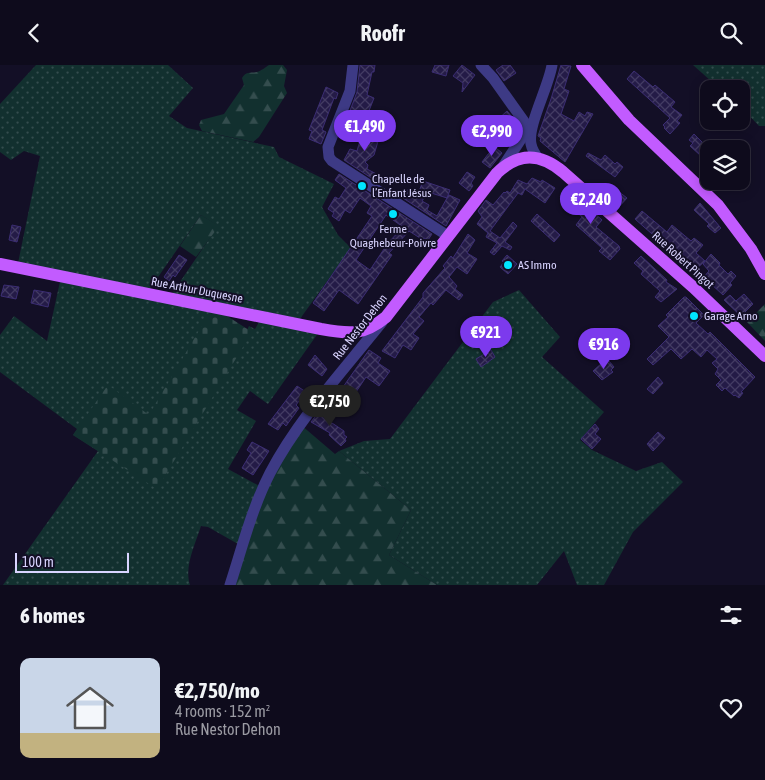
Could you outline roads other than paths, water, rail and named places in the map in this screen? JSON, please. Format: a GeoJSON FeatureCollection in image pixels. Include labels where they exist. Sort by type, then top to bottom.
{"type":"FeatureCollection","features":[{"type":"Feature","properties":{"kind":"main road"},"geometry":{"type":"LineString","coordinates":[[582,65],[629,121],[718,205],[751,249],[765,274]]}},
{"type":"Feature","properties":{"kind":"main road"},"geometry":{"type":"LineString","coordinates":[[588,65],[598,82]]}},
{"type":"Feature","properties":{"kind":"main road"},"geometry":{"type":"LineString","coordinates":[[502,168],[518,159],[538,158]]}},
{"type":"Feature","properties":{"kind":"main road","name":"Rue Robert Pingot"},"geometry":{"type":"LineString","coordinates":[[538,158],[551,163],[563,172],[693,287],[765,356]]}},
{"type":"Feature","properties":{"kind":"main road","name":"Rue Nestor Dehon"},"geometry":{"type":"LineString","coordinates":[[386,317],[494,175],[502,168]]}},
{"type":"Feature","properties":{"kind":"main road","name":"Rue Arthur Duquesne"},"geometry":{"type":"LineString","coordinates":[[0,264],[344,332],[352,333],[369,329],[386,317]]}},
{"type":"Feature","properties":{"kind":"street"},"geometry":{"type":"LineString","coordinates":[[354,65],[350,91],[328,147],[329,157],[332,161],[448,236]]}},
{"type":"Feature","properties":{"kind":"street"},"geometry":{"type":"LineString","coordinates":[[481,65],[493,78],[530,130],[531,145],[538,158]]}},
{"type":"Feature","properties":{"kind":"street","name":"Rue Nestor Dehon"},"geometry":{"type":"LineString","coordinates":[[502,168],[525,133],[530,130],[553,66]]}},
{"type":"Feature","properties":{"kind":"street","name":"Rue Nestor Dehon"},"geometry":{"type":"LineString","coordinates":[[230,585],[259,497],[278,459],[323,396],[386,317]]}},
{"type":"Feature","properties":{"kind":"place","name":"Chapelle de l’Enfant Jésus"},"geometry":{"type":"Point","coordinates":[362,186]}},
{"type":"Feature","properties":{"kind":"place","name":"Ferme Quaghebeur-Poivre"},"geometry":{"type":"Point","coordinates":[393,214]}},
{"type":"Feature","properties":{"kind":"place","name":"AS Immo"},"geometry":{"type":"Point","coordinates":[508,265]}},
{"type":"Feature","properties":{"kind":"place","name":"Garage Arno"},"geometry":{"type":"Point","coordinates":[694,316]}}]}
